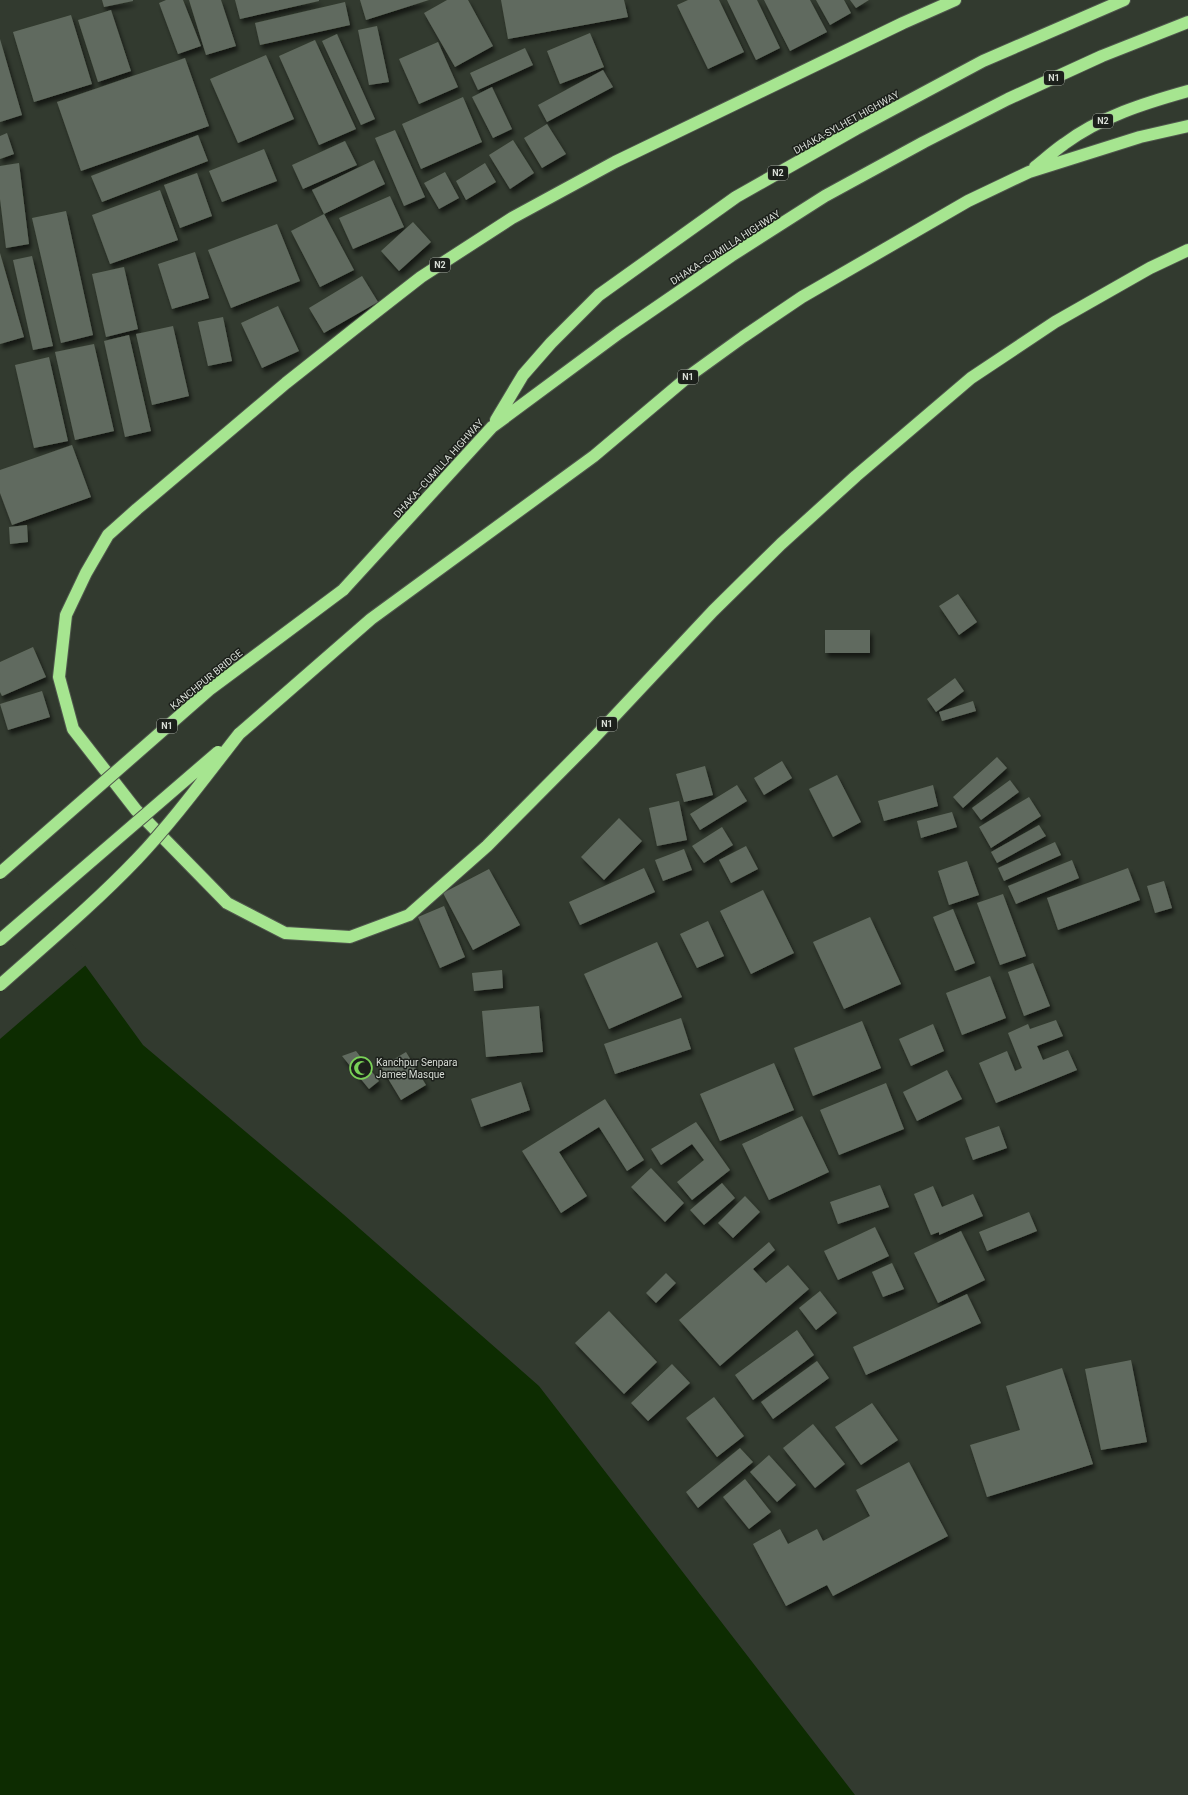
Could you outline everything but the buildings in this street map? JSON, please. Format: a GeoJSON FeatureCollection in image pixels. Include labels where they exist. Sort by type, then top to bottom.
{"type":"FeatureCollection","features":[{"type":"Feature","properties":{"kind":"highway","name":"N2"},"geometry":{"type":"LineString","coordinates":[[59,677],[66,615],[86,574],[108,535],[137,508],[286,383],[422,277],[512,218],[614,162],[903,23],[955,0]]}},
{"type":"Feature","properties":{"kind":"highway","name":"DHAKA-SYLHET HIGHWAY"},"geometry":{"type":"LineString","coordinates":[[492,427],[523,375],[551,342],[599,294],[736,197],[856,129],[983,61],[1124,0]]}},
{"type":"Feature","properties":{"kind":"highway","name":"DHAKA–CUMILLA HIGHWAY"},"geometry":{"type":"LineString","coordinates":[[343,590],[492,427],[619,333],[731,256],[825,196],[924,142],[1037,86],[1102,56],[1188,22]]}},
{"type":"Feature","properties":{"kind":"highway","name":"N2"},"geometry":{"type":"LineString","coordinates":[[1029,172],[1064,143],[1102,121],[1151,101],[1188,91]]}},
{"type":"Feature","properties":{"kind":"highway","name":"N1"},"geometry":{"type":"LineString","coordinates":[[0,940],[371,619],[594,456],[689,376],[743,336],[802,297],[917,230],[968,201],[1029,172],[1140,137],[1188,126]]}},
{"type":"Feature","properties":{"kind":"highway","name":"N1"},"geometry":{"type":"LineString","coordinates":[[59,677],[73,728],[136,810],[227,903],[285,933],[350,936],[409,915],[487,846],[593,739],[713,611],[781,544],[856,476],[965,383],[1055,322],[1150,268],[1188,250]]}},
{"type":"Feature","properties":{"kind":"highway","name":"KANCHPUR BRIDGE"},"geometry":{"type":"LineString","coordinates":[[0,873],[209,690],[343,590]]}},
{"type":"Feature","properties":{"kind":"highway"},"geometry":{"type":"LineString","coordinates":[[0,985],[100,896],[138,858],[175,815],[239,734]]}},
{"type":"Feature","properties":{"kind":"shaded area"},"geometry":{"type":"Polygon","coordinates":[[[0,848],[143,1045],[343,1214],[539,1386],[855,1795],[0,1795],[0,848]]]}},
{"type":"Feature","properties":{"kind":"pier"},"geometry":{"type":"Polygon","coordinates":[[[0,846],[87,964],[0,1039],[0,846]]]}},
{"type":"Feature","properties":{"kind":"place","name":"Kanchpur Senpara Jamee Masque"},"geometry":{"type":"Point","coordinates":[361,1068]}}]}
